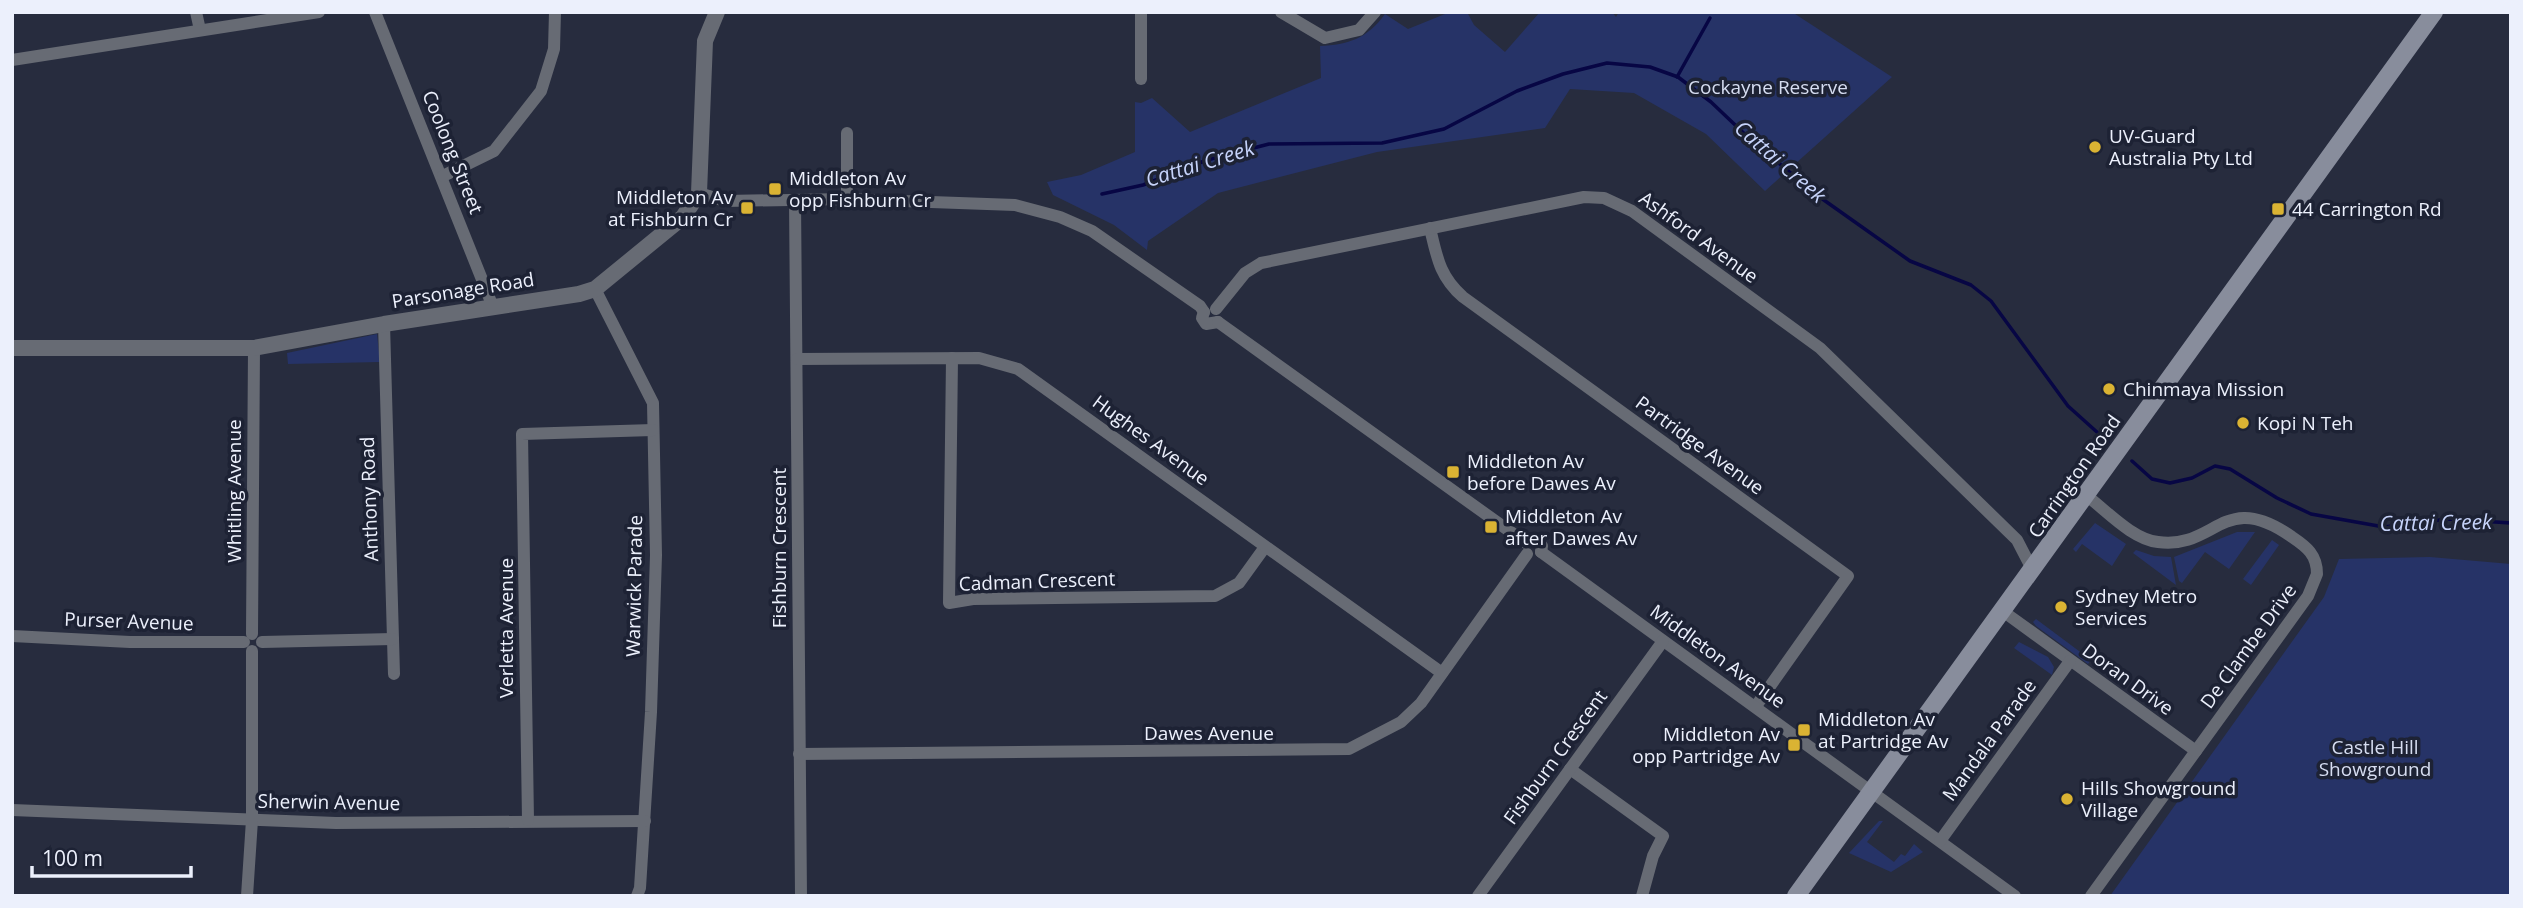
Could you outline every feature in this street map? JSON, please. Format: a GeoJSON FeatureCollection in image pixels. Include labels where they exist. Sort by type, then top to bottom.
{"type":"FeatureCollection","features":[{"type":"Feature","properties":{"kind":"main road","name":"Carrington Road"},"geometry":{"type":"LineString","coordinates":[[1796,896],[2004,612],[2434,12]]}},
{"type":"Feature","properties":{"kind":"street"},"geometry":{"type":"LineString","coordinates":[[196,12],[200,30]]}},
{"type":"Feature","properties":{"kind":"street"},"geometry":{"type":"LineString","coordinates":[[12,60],[320,12]]}},
{"type":"Feature","properties":{"kind":"street","name":"Coolong Street"},"geometry":{"type":"LineString","coordinates":[[375,12],[443,176],[493,307]]}},
{"type":"Feature","properties":{"kind":"street"},"geometry":{"type":"LineString","coordinates":[[443,176],[494,151],[541,91],[555,50],[555,12]]}},
{"type":"Feature","properties":{"kind":"street"},"geometry":{"type":"LineString","coordinates":[[699,192],[705,41],[717,12]]}},
{"type":"Feature","properties":{"kind":"street"},"geometry":{"type":"LineString","coordinates":[[1141,12],[1141,79]]}},
{"type":"Feature","properties":{"kind":"street"},"geometry":{"type":"LineString","coordinates":[[1281,12],[1325,38],[1359,30],[1375,12]]}},
{"type":"Feature","properties":{"kind":"street"},"geometry":{"type":"LineString","coordinates":[[847,133],[847,199]]}},
{"type":"Feature","properties":{"kind":"street","name":"Middleton Avenue"},"geometry":{"type":"LineString","coordinates":[[699,192],[726,201],[847,199],[999,203],[1060,217],[1112,243],[1213,314],[1531,550],[1756,706],[2015,896]]}},
{"type":"Feature","properties":{"kind":"street","name":"Parsonage Road"},"geometry":{"type":"LineString","coordinates":[[12,348],[254,348],[384,324],[579,294],[595,289],[683,217],[699,192]]}},
{"type":"Feature","properties":{"kind":"street","name":"Ashford Avenue"},"geometry":{"type":"LineString","coordinates":[[1213,314],[1245,273],[1261,263],[1584,197],[1618,204],[1819,348],[2017,540],[2033,571]]}},
{"type":"Feature","properties":{"kind":"street","name":"Fishburn Crescent"},"geometry":{"type":"LineString","coordinates":[[795,200],[801,896]]}},
{"type":"Feature","properties":{"kind":"street","name":"Partridge Avenue"},"geometry":{"type":"LineString","coordinates":[[1430,229],[1439,267],[1448,284],[1463,297],[1849,576],[1756,706]]}},
{"type":"Feature","properties":{"kind":"street","name":"Warwick Parade"},"geometry":{"type":"LineString","coordinates":[[595,289],[653,403],[656,555],[645,821],[636,896]]}},
{"type":"Feature","properties":{"kind":"street","name":"Anthony Road"},"geometry":{"type":"LineString","coordinates":[[384,324],[394,674]]}},
{"type":"Feature","properties":{"kind":"street","name":"Whitling Avenue"},"geometry":{"type":"LineString","coordinates":[[247,896],[252,820],[254,348]]}},
{"type":"Feature","properties":{"kind":"street","name":"Hughes Avenue"},"geometry":{"type":"LineString","coordinates":[[797,359],[952,358],[994,360],[1018,369],[1441,673]]}},
{"type":"Feature","properties":{"kind":"street","name":"Cadman Crescent"},"geometry":{"type":"LineString","coordinates":[[952,358],[948,603],[973,599],[1214,596],[1239,583],[1265,547]]}},
{"type":"Feature","properties":{"kind":"street","name":"Verletta Avenue"},"geometry":{"type":"LineString","coordinates":[[516,422],[522,435],[528,820]]}},
{"type":"Feature","properties":{"kind":"street"},"geometry":{"type":"LineString","coordinates":[[522,435],[653,429]]}},
{"type":"Feature","properties":{"kind":"street","name":"De Clambe Drive"},"geometry":{"type":"LineString","coordinates":[[2087,496],[2135,533],[2152,541],[2179,541],[2234,518],[2254,517],[2276,526],[2304,545],[2315,558],[2318,574],[2313,589],[2091,896]]}},
{"type":"Feature","properties":{"kind":"street","name":"Dawes Avenue"},"geometry":{"type":"LineString","coordinates":[[799,754],[1349,749],[1401,722],[1421,703],[1531,550]]}},
{"type":"Feature","properties":{"kind":"street","name":"Doran Drive"},"geometry":{"type":"LineString","coordinates":[[2004,612],[2196,751]]}},
{"type":"Feature","properties":{"kind":"street","name":"Purser Avenue"},"geometry":{"type":"LineString","coordinates":[[12,636],[130,642],[393,639]]}},
{"type":"Feature","properties":{"kind":"street","name":"Fishburn Crescent"},"geometry":{"type":"LineString","coordinates":[[1478,896],[1663,640]]}},
{"type":"Feature","properties":{"kind":"street","name":"Mandala Parade"},"geometry":{"type":"LineString","coordinates":[[1940,841],[2070,660]]}},
{"type":"Feature","properties":{"kind":"street"},"geometry":{"type":"LineString","coordinates":[[1570,769],[1663,836],[1653,856],[1642,896]]}},
{"type":"Feature","properties":{"kind":"street","name":"Sherwin Avenue"},"geometry":{"type":"LineString","coordinates":[[12,810],[336,823],[645,821]]}},
{"type":"Feature","properties":{"kind":"green space","name":"Cockayne Reserve"},"geometry":{"type":"Polygon","coordinates":[[[1450,12],[1467,12],[1474,25],[1505,52],[1540,12],[1612,12],[1616,17],[1619,12],[1792,12],[1892,77],[1765,191],[1706,134],[1634,93],[1570,89],[1545,128],[1377,152],[1218,193],[1148,241],[1147,250],[1114,225],[1053,195],[1047,182],[1081,175],[1135,152],[1135,102],[1141,103],[1152,98],[1190,132],[1321,78],[1320,46],[1357,39],[1372,29],[1385,14],[1408,29],[1450,12]]]}},
{"type":"Feature","properties":{"kind":"green space"},"geometry":{"type":"Polygon","coordinates":[[[377,334],[380,362],[288,364],[287,353],[377,334]]]}},
{"type":"Feature","properties":{"kind":"green space"},"geometry":{"type":"Polygon","coordinates":[[[2095,523],[2126,544],[2112,566],[2082,544],[2076,552],[2073,549],[2095,523]]]}},
{"type":"Feature","properties":{"kind":"green space"},"geometry":{"type":"Polygon","coordinates":[[[2237,532],[2255,532],[2229,569],[2205,552],[2182,583],[2179,581],[2174,557],[2237,532]]]}},
{"type":"Feature","properties":{"kind":"green space"},"geometry":{"type":"Polygon","coordinates":[[[2272,540],[2279,545],[2251,585],[2243,579],[2272,540]]]}},
{"type":"Feature","properties":{"kind":"green space"},"geometry":{"type":"Polygon","coordinates":[[[2136,550],[2154,556],[2171,557],[2176,585],[2133,553],[2136,550]]]}},
{"type":"Feature","properties":{"kind":"green space","name":"Castle Hill Showground"},"geometry":{"type":"Polygon","coordinates":[[[2430,557],[2511,564],[2511,896],[2110,896],[2324,597],[2339,559],[2430,557]]]}},
{"type":"Feature","properties":{"kind":"green space"},"geometry":{"type":"Polygon","coordinates":[[[2036,619],[2091,660],[2088,664],[2036,626],[2033,622],[2036,619]]]}},
{"type":"Feature","properties":{"kind":"green space"},"geometry":{"type":"Polygon","coordinates":[[[2019,642],[2048,657],[2054,667],[2052,675],[2014,648],[2019,642]]]}},
{"type":"Feature","properties":{"kind":"green space"},"geometry":{"type":"Polygon","coordinates":[[[1879,821],[1883,821],[1867,842],[1894,862],[1901,854],[1905,856],[1914,844],[1923,852],[1891,872],[1849,853],[1879,821]]]}},
{"type":"Feature","properties":{"kind":"waterway"},"geometry":{"type":"LineString","coordinates":[[1677,77],[1710,18]]}},
{"type":"Feature","properties":{"kind":"waterway","name":"Cattai Creek"},"geometry":{"type":"LineString","coordinates":[[1102,194],[1143,185],[1207,160],[1269,144],[1382,143],[1444,129],[1517,91],[1563,74],[1607,63],[1650,67],[1678,77],[1711,102],[1752,141],[1821,198],[1910,261],[1971,285],[1991,301],[2068,406],[2108,442]]}},
{"type":"Feature","properties":{"kind":"waterway","name":"Cattai Creek"},"geometry":{"type":"LineString","coordinates":[[2132,461],[2152,479],[2170,483],[2192,478],[2215,466],[2230,469],[2277,498],[2311,514],[2384,527],[2448,519],[2511,523]]}},
{"type":"Feature","properties":{"kind":"place","name":"UV-Guard Australia Pty Ltd"},"geometry":{"type":"Point","coordinates":[2095,147]}},
{"type":"Feature","properties":{"kind":"place","name":"Middleton Av opp Fishburn Cr"},"geometry":{"type":"Point","coordinates":[775,189]}},
{"type":"Feature","properties":{"kind":"place","name":"Middleton Av at Fishburn Cr"},"geometry":{"type":"Point","coordinates":[747,208]}},
{"type":"Feature","properties":{"kind":"place","name":"44 Carrington Rd"},"geometry":{"type":"Point","coordinates":[2278,209]}},
{"type":"Feature","properties":{"kind":"place","name":"Chinmaya Mission"},"geometry":{"type":"Point","coordinates":[2109,389]}},
{"type":"Feature","properties":{"kind":"place","name":"Kopi N Teh"},"geometry":{"type":"Point","coordinates":[2243,423]}},
{"type":"Feature","properties":{"kind":"place","name":"Middleton Av before Dawes Av"},"geometry":{"type":"Point","coordinates":[1453,472]}},
{"type":"Feature","properties":{"kind":"place","name":"Middleton Av after Dawes Av"},"geometry":{"type":"Point","coordinates":[1491,527]}},
{"type":"Feature","properties":{"kind":"place","name":"Sydney Metro Services"},"geometry":{"type":"Point","coordinates":[2061,607]}},
{"type":"Feature","properties":{"kind":"place","name":"Middleton Av at Partridge Av"},"geometry":{"type":"Point","coordinates":[1804,730]}},
{"type":"Feature","properties":{"kind":"place","name":"Middleton Av opp Partridge Av"},"geometry":{"type":"Point","coordinates":[1794,745]}},
{"type":"Feature","properties":{"kind":"place","name":"Hills Showground Village"},"geometry":{"type":"Point","coordinates":[2067,799]}}]}
